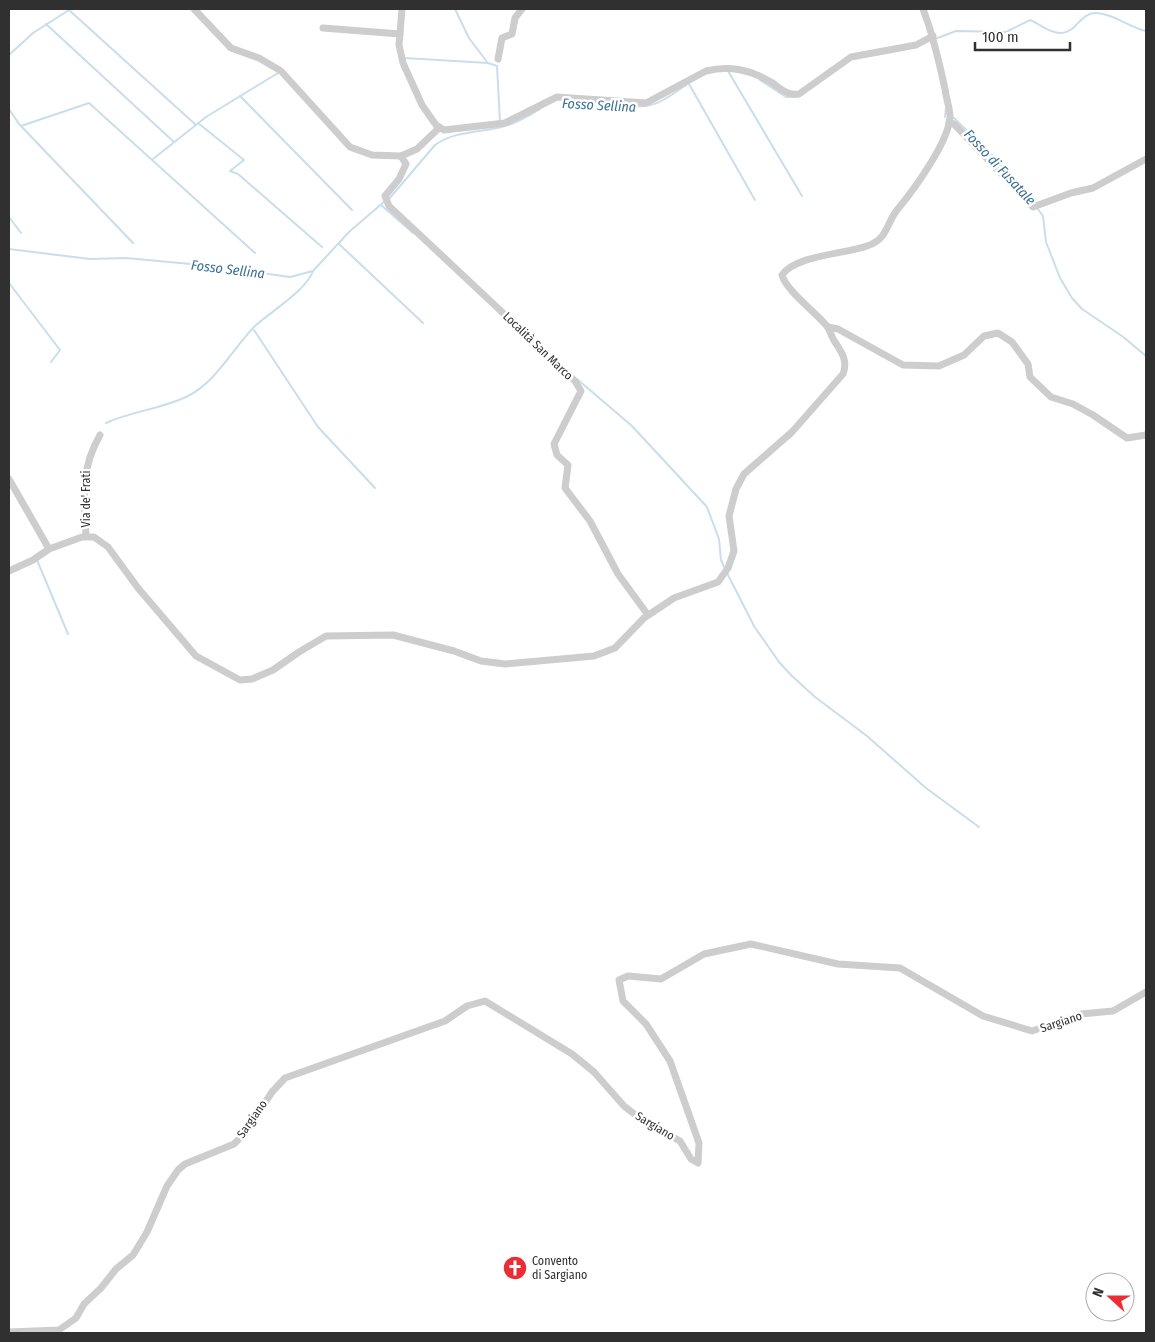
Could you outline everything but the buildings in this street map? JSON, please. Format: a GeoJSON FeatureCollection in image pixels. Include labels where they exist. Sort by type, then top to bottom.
{"type":"FeatureCollection","features":[{"type":"Feature","properties":{"kind":"street"},"geometry":{"type":"LineString","coordinates":[[194,9],[231,48],[259,58],[281,71],[350,147],[372,155],[401,156],[417,149],[439,128]]}},
{"type":"Feature","properties":{"kind":"street"},"geometry":{"type":"LineString","coordinates":[[402,9],[400,51],[405,68],[422,105],[439,128],[448,131],[505,123],[557,97],[646,103],[706,71],[716,69],[745,70],[789,94],[799,94],[851,58],[916,45],[934,38]]}},
{"type":"Feature","properties":{"kind":"street"},"geometry":{"type":"LineString","coordinates":[[498,59],[502,38],[512,34],[515,18],[522,9]]}},
{"type":"Feature","properties":{"kind":"street"},"geometry":{"type":"LineString","coordinates":[[9,572],[33,560],[49,549],[86,536],[94,537],[108,547],[138,588],[201,660],[220,668],[240,680],[252,679],[273,670],[326,636],[394,635],[454,651],[481,661],[505,664],[594,656],[615,648],[648,615],[674,598],[718,582],[728,568],[734,551],[729,516],[736,489],[744,474],[757,460],[792,432],[843,374],[846,366],[845,359],[831,336],[828,326],[788,285],[782,275],[786,270],[800,263],[868,246],[881,238],[890,226],[893,215],[936,154],[950,115],[934,38],[923,9]]}},
{"type":"Feature","properties":{"kind":"street"},"geometry":{"type":"LineString","coordinates":[[323,28],[400,34]]}},
{"type":"Feature","properties":{"kind":"street"},"geometry":{"type":"LineString","coordinates":[[949,122],[954,124],[1036,206],[1071,193],[1093,188],[1146,159]]}},
{"type":"Feature","properties":{"kind":"street","name":"Località San Marco"},"geometry":{"type":"LineString","coordinates":[[401,156],[406,164],[399,179],[385,196],[389,206],[575,381],[581,391],[554,444],[557,455],[568,465],[565,488],[590,521],[618,574],[648,615]]}},
{"type":"Feature","properties":{"kind":"street"},"geometry":{"type":"LineString","coordinates":[[828,326],[838,328],[903,365],[939,366],[964,355],[984,336],[998,334],[1012,342],[1028,364],[1030,377],[1051,397],[1073,404],[1127,438],[1146,435]]}},
{"type":"Feature","properties":{"kind":"street","name":"Via de' Frati"},"geometry":{"type":"LineString","coordinates":[[86,536],[86,466],[89,454],[100,435]]}},
{"type":"Feature","properties":{"kind":"street"},"geometry":{"type":"LineString","coordinates":[[9,479],[49,549]]}},
{"type":"Feature","properties":{"kind":"street","name":"Sargiano"},"geometry":{"type":"LineString","coordinates":[[9,1332],[26,1330],[47,1332],[59,1330],[70,1324],[116,1269],[133,1255],[147,1232],[167,1186],[178,1170],[185,1164],[213,1155],[234,1144],[245,1133],[272,1092],[286,1078],[445,1021],[467,1006],[485,1001],[572,1054],[594,1072],[624,1106],[642,1120],[680,1141],[691,1159],[698,1163],[699,1144],[670,1061],[646,1024],[623,1002],[618,980],[628,976],[661,979],[704,954],[751,944],[838,964],[900,968],[983,1016],[1032,1031],[1081,1014],[1113,1011],[1146,992]]}},
{"type":"Feature","properties":{"kind":"waterway"},"geometry":{"type":"LineString","coordinates":[[455,9],[469,38],[487,62]]}},
{"type":"Feature","properties":{"kind":"waterway"},"geometry":{"type":"LineString","coordinates":[[9,55],[33,33],[69,10],[196,125]]}},
{"type":"Feature","properties":{"kind":"waterway","name":"Fosso Sellina"},"geometry":{"type":"LineString","coordinates":[[935,39],[956,31],[1006,32],[1030,20],[1050,30],[1062,33],[1067,32],[1086,16],[1095,13],[1108,15],[1146,31]]}},
{"type":"Feature","properties":{"kind":"waterway"},"geometry":{"type":"LineString","coordinates":[[46,24],[174,142]]}},
{"type":"Feature","properties":{"kind":"waterway"},"geometry":{"type":"LineString","coordinates":[[404,58],[488,63],[497,66],[500,122]]}},
{"type":"Feature","properties":{"kind":"waterway"},"geometry":{"type":"LineString","coordinates":[[728,71],[802,196]]}},
{"type":"Feature","properties":{"kind":"waterway"},"geometry":{"type":"LineString","coordinates":[[153,159],[206,117],[278,73]]}},
{"type":"Feature","properties":{"kind":"waterway","name":"Fosso Sellina"},"geometry":{"type":"LineString","coordinates":[[760,80],[786,97],[795,97]]}},
{"type":"Feature","properties":{"kind":"waterway"},"geometry":{"type":"LineString","coordinates":[[689,84],[755,200]]}},
{"type":"Feature","properties":{"kind":"waterway","name":"Fosso Sellina"},"geometry":{"type":"LineString","coordinates":[[619,105],[639,107],[655,104],[686,85]]}},
{"type":"Feature","properties":{"kind":"waterway"},"geometry":{"type":"LineString","coordinates":[[240,96],[352,210]]}},
{"type":"Feature","properties":{"kind":"waterway"},"geometry":{"type":"LineString","coordinates":[[21,126],[89,103],[255,253]]}},
{"type":"Feature","properties":{"kind":"waterway","name":"Fosso di Fusatale"},"geometry":{"type":"LineString","coordinates":[[945,117],[946,107]]}},
{"type":"Feature","properties":{"kind":"waterway"},"geometry":{"type":"LineString","coordinates":[[9,109],[19,124],[133,243]]}},
{"type":"Feature","properties":{"kind":"waterway","name":"Fosso Sellina"},"geometry":{"type":"LineString","coordinates":[[389,199],[435,145],[443,140],[460,134],[509,125],[540,109]]}},
{"type":"Feature","properties":{"kind":"waterway","name":"Fosso di Fusatale"},"geometry":{"type":"LineString","coordinates":[[954,118],[992,155],[1035,204]]}},
{"type":"Feature","properties":{"kind":"waterway"},"geometry":{"type":"LineString","coordinates":[[198,123],[244,160],[230,171],[238,174],[322,247]]}},
{"type":"Feature","properties":{"kind":"waterway","name":"Fosso Sellina"},"geometry":{"type":"LineString","coordinates":[[9,249],[90,259],[126,258],[212,266],[290,277],[313,271],[349,232],[385,201]]}},
{"type":"Feature","properties":{"kind":"waterway"},"geometry":{"type":"LineString","coordinates":[[381,205],[413,233]]}},
{"type":"Feature","properties":{"kind":"waterway","name":"Fosso di Fusatale"},"geometry":{"type":"LineString","coordinates":[[1037,208],[1043,216],[1046,242],[1060,278],[1072,298],[1082,309],[1122,336],[1146,356]]}},
{"type":"Feature","properties":{"kind":"waterway"},"geometry":{"type":"LineString","coordinates":[[9,217],[21,233]]}},
{"type":"Feature","properties":{"kind":"waterway"},"geometry":{"type":"LineString","coordinates":[[339,244],[423,323]]}},
{"type":"Feature","properties":{"kind":"waterway"},"geometry":{"type":"LineString","coordinates":[[106,423],[176,401],[197,391],[207,383],[255,326],[296,294],[309,279],[313,271]]}},
{"type":"Feature","properties":{"kind":"waterway"},"geometry":{"type":"LineString","coordinates":[[9,283],[60,350],[51,362]]}},
{"type":"Feature","properties":{"kind":"waterway"},"geometry":{"type":"LineString","coordinates":[[254,330],[318,427],[375,488]]}},
{"type":"Feature","properties":{"kind":"waterway"},"geometry":{"type":"LineString","coordinates":[[577,379],[632,426],[707,507],[719,539],[721,560],[725,569]]}},
{"type":"Feature","properties":{"kind":"waterway"},"geometry":{"type":"LineString","coordinates":[[37,560],[68,634]]}},
{"type":"Feature","properties":{"kind":"waterway"},"geometry":{"type":"LineString","coordinates":[[727,573],[754,626],[779,662],[791,675],[815,697],[867,736],[926,788],[979,827]]}},
{"type":"Feature","properties":{"kind":"place","name":"Convento di Sargiano"},"geometry":{"type":"Point","coordinates":[515,1268]}}]}
